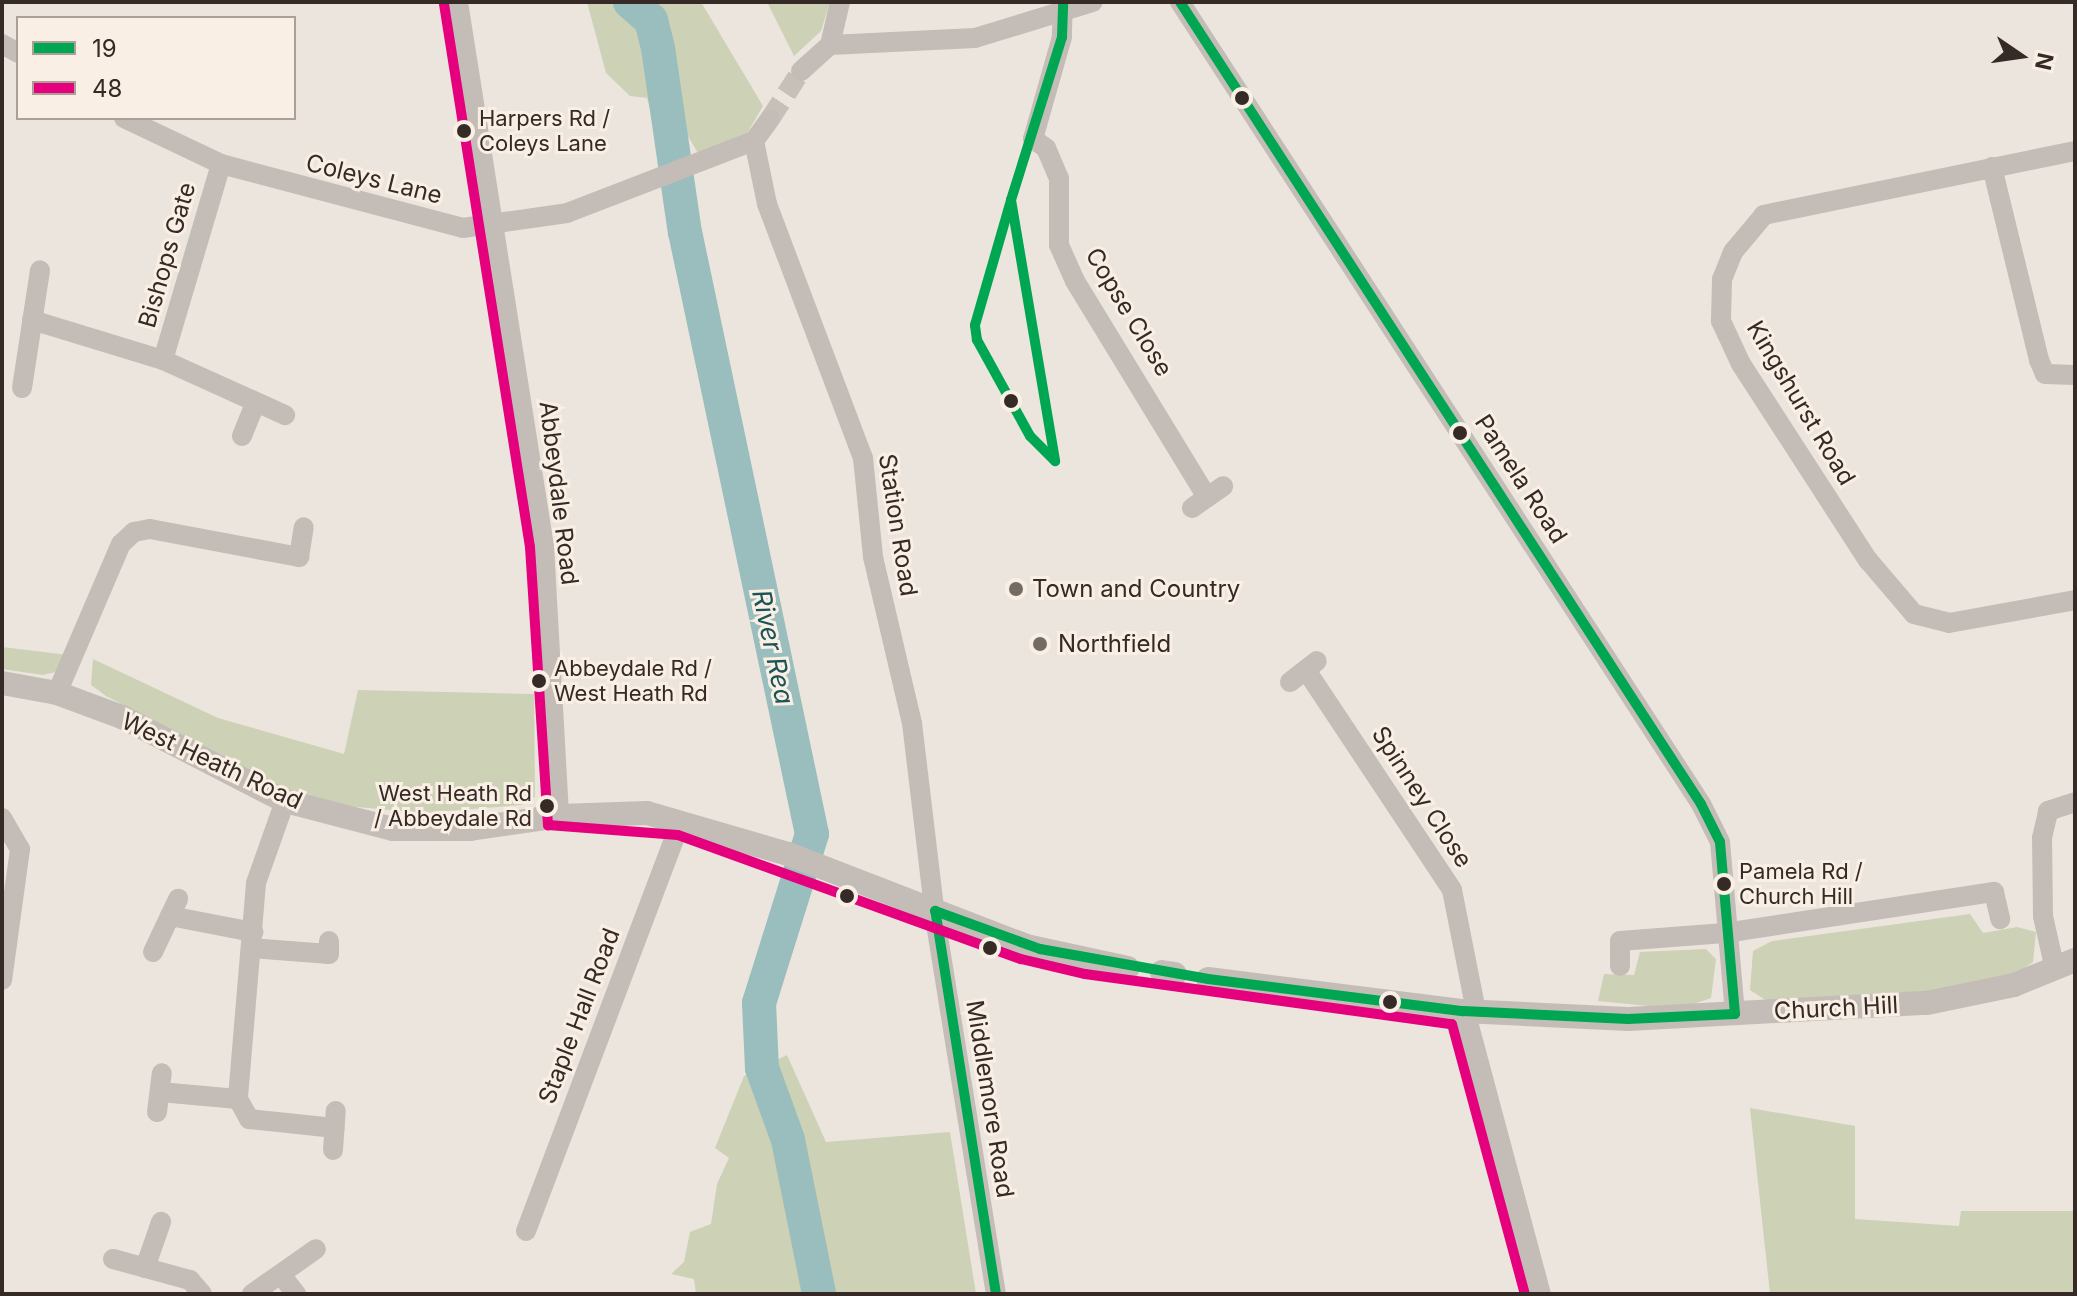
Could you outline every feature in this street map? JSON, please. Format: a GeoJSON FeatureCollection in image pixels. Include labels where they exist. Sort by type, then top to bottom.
{"type":"FeatureCollection","features":[{"type":"Feature","properties":{"kind":"street","name":"Abbeydale Road"},"geometry":{"type":"LineString","coordinates":[[458,2],[544,546],[559,816]]}},
{"type":"Feature","properties":{"kind":"street"},"geometry":{"type":"LineString","coordinates":[[801,71],[830,45],[840,2]]}},
{"type":"Feature","properties":{"kind":"street"},"geometry":{"type":"LineString","coordinates":[[830,45],[975,38],[1063,6],[1093,2]]}},
{"type":"Feature","properties":{"kind":"street","name":"Pamela Road"},"geometry":{"type":"LineString","coordinates":[[1180,2],[1701,804],[1720,842],[1725,933],[1735,1014]]}},
{"type":"Feature","properties":{"kind":"street","name":"Copse Close"},"geometry":{"type":"LineString","coordinates":[[1063,6],[1033,139],[1046,148],[1059,178],[1059,245],[1207,497]]}},
{"type":"Feature","properties":{"kind":"street"},"geometry":{"type":"LineString","coordinates":[[754,141],[770,119]]}},
{"type":"Feature","properties":{"kind":"street","name":"Coleys Lane"},"geometry":{"type":"LineString","coordinates":[[128,120],[221,164],[398,215],[494,228],[567,213],[754,141]]}},
{"type":"Feature","properties":{"kind":"street","name":"Station Road"},"geometry":{"type":"LineString","coordinates":[[754,141],[767,204],[863,458],[873,557],[912,723],[935,911]]}},
{"type":"Feature","properties":{"kind":"street","name":"Kingshurst Road"},"geometry":{"type":"LineString","coordinates":[[2075,151],[1764,215],[1733,252],[1722,279],[1721,321],[1741,364],[1868,560],[1914,614],[1949,623],[2075,600]]}},
{"type":"Feature","properties":{"kind":"street","name":"Bishops Gate"},"geometry":{"type":"LineString","coordinates":[[163,360],[221,164]]}},
{"type":"Feature","properties":{"kind":"street"},"geometry":{"type":"LineString","coordinates":[[1992,167],[2039,360],[2045,374],[2075,375]]}},
{"type":"Feature","properties":{"kind":"street"},"geometry":{"type":"LineString","coordinates":[[22,388],[40,270]]}},
{"type":"Feature","properties":{"kind":"street","name":"Bishops Gate"},"geometry":{"type":"LineString","coordinates":[[32,320],[163,360],[285,415]]}},
{"type":"Feature","properties":{"kind":"street"},"geometry":{"type":"LineString","coordinates":[[242,436],[255,404]]}},
{"type":"Feature","properties":{"kind":"street"},"geometry":{"type":"LineString","coordinates":[[57,693],[121,544],[134,532],[150,529],[299,557],[304,527]]}},
{"type":"Feature","properties":{"kind":"street","name":"Spinney Close"},"geometry":{"type":"LineString","coordinates":[[1304,671],[1452,890],[1470,1011]]}},
{"type":"Feature","properties":{"kind":"street","name":"West Heath Road"},"geometry":{"type":"LineString","coordinates":[[2,683],[57,693],[122,717],[285,801],[393,829],[470,829],[614,811],[681,821],[788,854],[935,911]]}},
{"type":"Feature","properties":{"kind":"street"},"geometry":{"type":"LineString","coordinates":[[285,801],[259,864],[238,1099],[249,1119],[336,1119],[333,1150]]}},
{"type":"Feature","properties":{"kind":"street"},"geometry":{"type":"LineString","coordinates":[[2065,962],[2043,916],[2042,838],[2048,811],[2075,802]]}},
{"type":"Feature","properties":{"kind":"street"},"geometry":{"type":"LineString","coordinates":[[2,818],[20,849],[2,980]]}},
{"type":"Feature","properties":{"kind":"street","name":"Staple Hall Road"},"geometry":{"type":"LineString","coordinates":[[526,1231],[681,821]]}},
{"type":"Feature","properties":{"kind":"street"},"geometry":{"type":"LineString","coordinates":[[1620,966],[1620,941],[1725,933],[1994,892],[2000,919]]}},
{"type":"Feature","properties":{"kind":"street"},"geometry":{"type":"LineString","coordinates":[[153,952],[174,908],[252,940],[329,954],[329,941]]}},
{"type":"Feature","properties":{"kind":"street"},"geometry":{"type":"LineString","coordinates":[[935,911],[1026,946],[1128,968]]}},
{"type":"Feature","properties":{"kind":"street","name":"Middlemore Road"},"geometry":{"type":"LineString","coordinates":[[935,911],[996,1294]]}},
{"type":"Feature","properties":{"kind":"street","name":"Church Hill"},"geometry":{"type":"LineString","coordinates":[[1208,979],[1470,1011],[1628,1019],[1927,1003],[2014,985],[2065,962]]}},
{"type":"Feature","properties":{"kind":"street"},"geometry":{"type":"LineString","coordinates":[[1470,1011],[1539,1294]]}},
{"type":"Feature","properties":{"kind":"street"},"geometry":{"type":"LineString","coordinates":[[159,1092],[238,1099]]}},
{"type":"Feature","properties":{"kind":"street"},"geometry":{"type":"LineString","coordinates":[[145,1268],[161,1222]]}},
{"type":"Feature","properties":{"kind":"street"},"geometry":{"type":"LineString","coordinates":[[252,1294],[282,1276],[316,1249]]}},
{"type":"Feature","properties":{"kind":"street"},"geometry":{"type":"LineString","coordinates":[[113,1259],[190,1280],[202,1294]]}},
{"type":"Feature","properties":{"kind":"street"},"geometry":{"type":"LineString","coordinates":[[282,1276],[296,1294]]}},
{"type":"Feature","properties":{"kind":"green space"},"geometry":{"type":"Polygon","coordinates":[[[587,2],[701,2],[763,106],[746,135],[699,155],[685,131],[654,123],[647,98],[630,96],[606,73],[587,2]]]}},
{"type":"Feature","properties":{"kind":"green space"},"geometry":{"type":"Polygon","coordinates":[[[767,2],[830,2],[821,31],[794,56],[767,2]]]}},
{"type":"Feature","properties":{"kind":"green space"},"geometry":{"type":"Polygon","coordinates":[[[2,647],[68,655],[60,671],[43,675],[2,669],[2,647]]]}},
{"type":"Feature","properties":{"kind":"green space"},"geometry":{"type":"Polygon","coordinates":[[[93,659],[218,718],[344,754],[358,690],[534,694],[535,797],[521,805],[423,813],[335,805],[290,791],[106,696],[91,685],[93,659]]]}},
{"type":"Feature","properties":{"kind":"green space"},"geometry":{"type":"Polygon","coordinates":[[[1970,914],[1983,933],[2017,927],[2036,932],[2033,962],[2010,978],[1933,994],[1770,1003],[1750,990],[1753,951],[1772,941],[1970,914]]]}},
{"type":"Feature","properties":{"kind":"green space"},"geometry":{"type":"Polygon","coordinates":[[[1706,949],[1716,959],[1711,998],[1679,1009],[1598,1001],[1604,974],[1634,975],[1640,952],[1706,949]]]}},
{"type":"Feature","properties":{"kind":"green space"},"geometry":{"type":"Polygon","coordinates":[[[787,1055],[826,1142],[950,1132],[976,1294],[696,1294],[694,1279],[671,1274],[684,1262],[690,1232],[711,1224],[717,1184],[729,1158],[715,1148],[744,1076],[787,1055]]]}},
{"type":"Feature","properties":{"kind":"green space"},"geometry":{"type":"Polygon","coordinates":[[[1750,1108],[1855,1126],[1855,1219],[1959,1226],[1961,1211],[2075,1211],[2075,1294],[1770,1294],[1750,1108]]]}},
{"type":"Feature","properties":{"kind":"waterway","name":"River Rea"},"geometry":{"type":"LineString","coordinates":[[630,2],[651,20],[658,48],[685,232],[812,834],[759,1003],[762,1068],[788,1140],[819,1294]]}},
{"type":"Feature","properties":{"kind":"tunnel"},"geometry":{"type":"LineString","coordinates":[[770,119],[801,71]]}},
{"type":"Feature","properties":{"kind":"transit line","name":"19"},"geometry":{"type":"LineString","coordinates":[[1011,200],[1062,37],[1063,2]]}},
{"type":"Feature","properties":{"kind":"transit line","name":"19"},"geometry":{"type":"LineString","coordinates":[[996,1294],[935,911],[1040,949],[1208,979],[1463,1011],[1628,1019],[1735,1014],[1720,842],[1701,804],[1180,2]]}},
{"type":"Feature","properties":{"kind":"transit line","name":"48"},"geometry":{"type":"LineString","coordinates":[[444,4],[530,547],[548,825],[678,835],[1021,959],[1085,974],[1452,1024],[1525,1294]]}},
{"type":"Feature","properties":{"kind":"transit line","name":"19"},"geometry":{"type":"LineString","coordinates":[[1011,200],[1055,461],[1030,436],[977,340],[975,325],[1011,200]]}},
{"type":"Feature","properties":{"kind":"place","name":"Harpers Rd / Coleys Lane"},"geometry":{"type":"Point","coordinates":[464,131]}},
{"type":"Feature","properties":{"kind":"place","name":"Town and Country"},"geometry":{"type":"Point","coordinates":[1016,589]}},
{"type":"Feature","properties":{"kind":"place","name":"Northfield"},"geometry":{"type":"Point","coordinates":[1040,644]}},
{"type":"Feature","properties":{"kind":"place","name":"Abbeydale Rd / West Heath Rd"},"geometry":{"type":"Point","coordinates":[539,681]}},
{"type":"Feature","properties":{"kind":"place","name":"West Heath Rd / Abbeydale Rd"},"geometry":{"type":"Point","coordinates":[547,806]}},
{"type":"Feature","properties":{"kind":"place","name":"Pamela Rd / Church Hill"},"geometry":{"type":"Point","coordinates":[1724,884]}}]}
